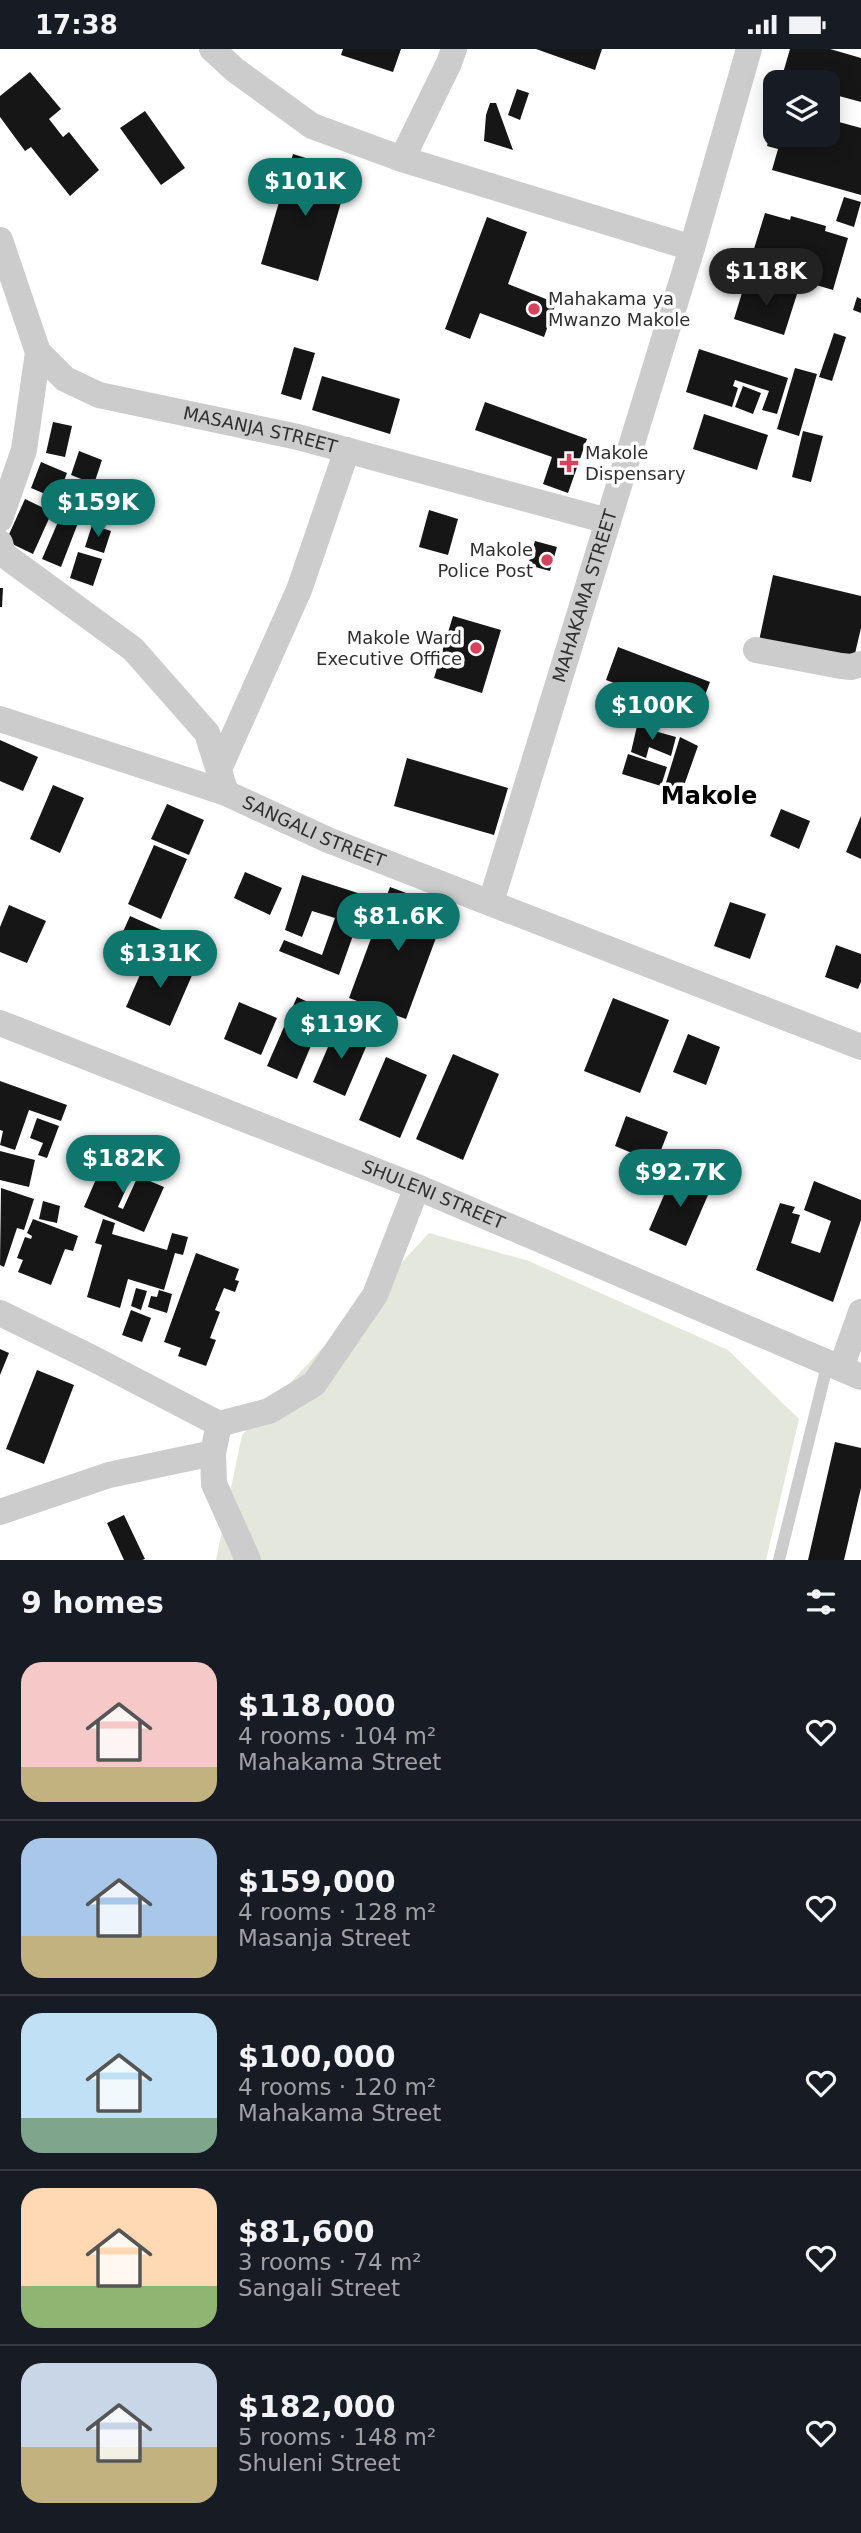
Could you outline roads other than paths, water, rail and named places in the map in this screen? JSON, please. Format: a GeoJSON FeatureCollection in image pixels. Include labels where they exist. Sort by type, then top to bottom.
{"type":"FeatureCollection","features":[{"type":"Feature","properties":{"kind":"street"},"geometry":{"type":"LineString","coordinates":[[212,49],[235,70],[312,126],[402,159],[692,248]]}},
{"type":"Feature","properties":{"kind":"street"},"geometry":{"type":"LineString","coordinates":[[402,159],[454,49]]}},
{"type":"Feature","properties":{"kind":"street","name":"MAHAKAMA STREET"},"geometry":{"type":"LineString","coordinates":[[491,902],[692,248],[749,49]]}},
{"type":"Feature","properties":{"kind":"street","name":"MASANJA STREET"},"geometry":{"type":"LineString","coordinates":[[0,240],[38,352],[65,379],[99,395],[285,434],[608,521]]}},
{"type":"Feature","properties":{"kind":"street"},"geometry":{"type":"LineString","coordinates":[[0,519],[24,450],[38,352]]}},
{"type":"Feature","properties":{"kind":"street"},"geometry":{"type":"LineString","coordinates":[[222,781],[299,590],[346,450]]}},
{"type":"Feature","properties":{"kind":"street"},"geometry":{"type":"LineString","coordinates":[[0,543],[3,554],[13,563],[133,649],[207,733],[222,781]]}},
{"type":"Feature","properties":{"kind":"street"},"geometry":{"type":"LineString","coordinates":[[756,650],[841,667],[861,664]]}},
{"type":"Feature","properties":{"kind":"street","name":"SANGALI STREET"},"geometry":{"type":"LineString","coordinates":[[0,719],[222,781],[328,840],[861,1047]]}},
{"type":"Feature","properties":{"kind":"street","name":"SHULENI STREET"},"geometry":{"type":"LineString","coordinates":[[0,1023],[417,1187],[843,1369]]}},
{"type":"Feature","properties":{"kind":"street"},"geometry":{"type":"LineString","coordinates":[[0,1313],[219,1424],[269,1411],[314,1384],[375,1295],[417,1187]]}},
{"type":"Feature","properties":{"kind":"street"},"geometry":{"type":"LineString","coordinates":[[843,1369],[861,1312]]}},
{"type":"Feature","properties":{"kind":"street"},"geometry":{"type":"LineString","coordinates":[[219,1424],[213,1453],[214,1484],[248,1560]]}},
{"type":"Feature","properties":{"kind":"street"},"geometry":{"type":"LineString","coordinates":[[0,1512],[109,1475],[213,1453]]}},
{"type":"Feature","properties":{"kind":"lane"},"geometry":{"type":"LineString","coordinates":[[779,1560],[843,1369]]}},
{"type":"Feature","properties":{"kind":"place","name":"Mahakama ya Mwanzo Makole"},"geometry":{"type":"Point","coordinates":[534,309]}},
{"type":"Feature","properties":{"kind":"place","name":"Makole Dispensary"},"geometry":{"type":"Point","coordinates":[569,463]}},
{"type":"Feature","properties":{"kind":"place","name":"Makole Police Post"},"geometry":{"type":"Point","coordinates":[547,560]}},
{"type":"Feature","properties":{"kind":"place","name":"Makole Ward Executive Office"},"geometry":{"type":"Point","coordinates":[476,648]}},
{"type":"Feature","properties":{"kind":"district","name":"Makole"},"geometry":{"type":"Point","coordinates":[709,796]}}]}
